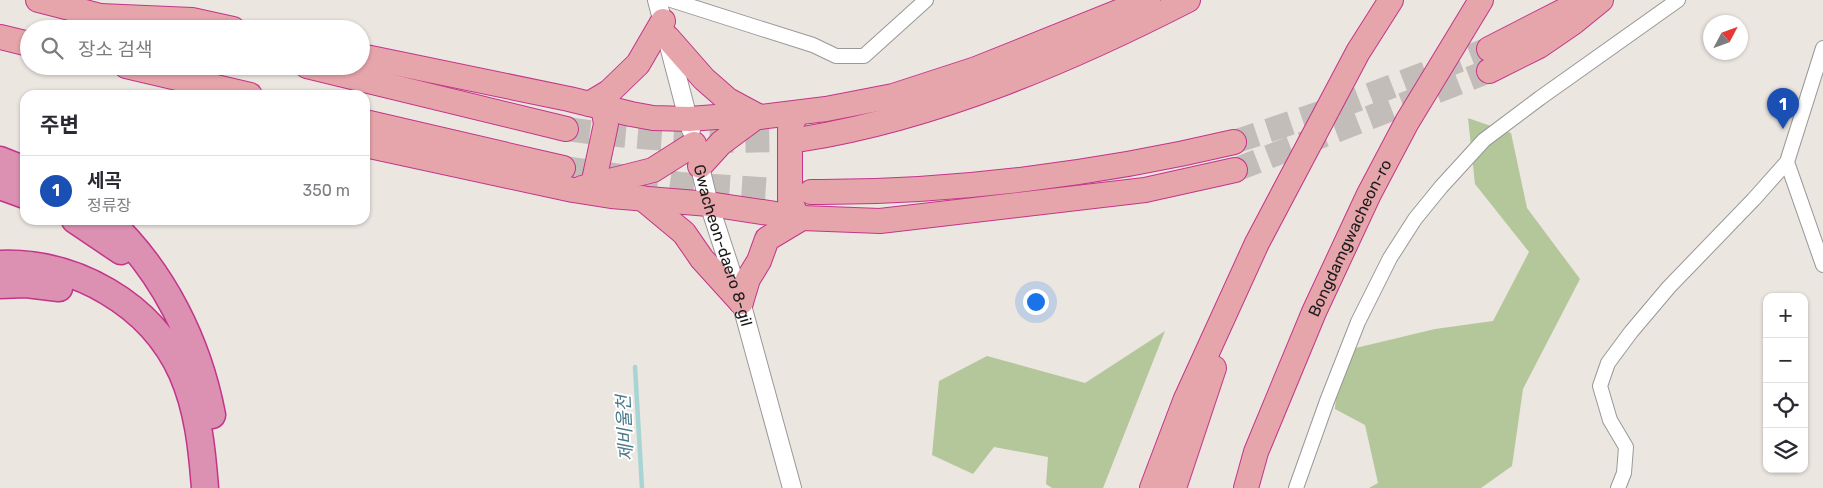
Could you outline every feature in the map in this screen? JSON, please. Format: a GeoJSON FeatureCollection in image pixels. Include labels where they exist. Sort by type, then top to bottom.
{"type":"FeatureCollection","features":[{"type":"Feature","properties":{"kind":"highway"},"geometry":{"type":"LineString","coordinates":[[38,0],[116,20]]}},
{"type":"Feature","properties":{"kind":"highway"},"geometry":{"type":"LineString","coordinates":[[370,58],[653,118],[758,117],[893,96],[976,69],[1148,0]]}},
{"type":"Feature","properties":{"kind":"highway"},"geometry":{"type":"LineString","coordinates":[[802,139],[864,128],[948,102],[1055,62],[1113,37],[1188,0]]}},
{"type":"Feature","properties":{"kind":"highway"},"geometry":{"type":"LineString","coordinates":[[1152,488],[1185,400],[1257,243],[1358,52],[1391,0]]}},
{"type":"Feature","properties":{"kind":"highway","name":"Bongdamgwacheon-ro"},"geometry":{"type":"LineString","coordinates":[[1246,488],[1256,452],[1314,312],[1369,194],[1407,122],[1481,0]]}},
{"type":"Feature","properties":{"kind":"highway"},"geometry":{"type":"LineString","coordinates":[[1584,0],[1557,15],[1489,60],[1539,46],[1574,22],[1601,0]]}},
{"type":"Feature","properties":{"kind":"highway"},"geometry":{"type":"LineString","coordinates":[[596,106],[638,64],[665,15],[704,79],[728,100],[758,117]]}},
{"type":"Feature","properties":{"kind":"highway"},"geometry":{"type":"LineString","coordinates":[[100,16],[192,20]]}},
{"type":"Feature","properties":{"kind":"highway"},"geometry":{"type":"LineString","coordinates":[[0,37],[20,42]]}},
{"type":"Feature","properties":{"kind":"highway"},"geometry":{"type":"LineString","coordinates":[[164,75],[228,90]]}},
{"type":"Feature","properties":{"kind":"highway"},"geometry":{"type":"LineString","coordinates":[[345,75],[566,128]]}},
{"type":"Feature","properties":{"kind":"highway"},"geometry":{"type":"LineString","coordinates":[[168,76],[197,90]]}},
{"type":"Feature","properties":{"kind":"highway"},"geometry":{"type":"LineString","coordinates":[[583,187],[606,124],[596,106]]}},
{"type":"Feature","properties":{"kind":"highway"},"geometry":{"type":"LineString","coordinates":[[797,112],[790,127],[790,200],[799,217]]}},
{"type":"Feature","properties":{"kind":"highway"},"geometry":{"type":"LineString","coordinates":[[700,166],[721,143],[758,117]]}},
{"type":"Feature","properties":{"kind":"highway"},"geometry":{"type":"LineString","coordinates":[[370,123],[563,168]]}},
{"type":"Feature","properties":{"kind":"highway"},"geometry":{"type":"LineString","coordinates":[[810,192],[906,190],[1029,178],[1146,161],[1234,142]]}},
{"type":"Feature","properties":{"kind":"highway"},"geometry":{"type":"LineString","coordinates":[[583,187],[654,170],[694,144]]}},
{"type":"Feature","properties":{"kind":"highway"},"geometry":{"type":"LineString","coordinates":[[370,146],[583,187],[611,196],[709,204],[799,217],[880,220],[1145,190],[1235,170]]}},
{"type":"Feature","properties":{"kind":"highway"},"geometry":{"type":"LineString","coordinates":[[0,160],[20,168]]}},
{"type":"Feature","properties":{"kind":"highway"},"geometry":{"type":"LineString","coordinates":[[0,186],[20,193]]}},
{"type":"Feature","properties":{"kind":"highway"},"geometry":{"type":"LineString","coordinates":[[642,198],[684,232],[702,259],[741,302]]}},
{"type":"Feature","properties":{"kind":"highway"},"geometry":{"type":"LineString","coordinates":[[741,302],[748,279],[759,261],[767,239],[799,217]]}},
{"type":"Feature","properties":{"kind":"highway"},"geometry":{"type":"LineString","coordinates":[[83,225],[109,241],[144,272],[159,288],[184,326]]}},
{"type":"Feature","properties":{"kind":"highway"},"geometry":{"type":"LineString","coordinates":[[113,225],[146,264],[173,305],[195,350],[209,402],[218,454],[221,488]]}},
{"type":"Feature","properties":{"kind":"highway"},"geometry":{"type":"LineString","coordinates":[[1174,488],[1257,243]]}},
{"type":"Feature","properties":{"kind":"highway"},"geometry":{"type":"LineString","coordinates":[[0,264],[39,267],[63,272],[86,281],[126,303],[145,318],[159,335],[182,372],[190,395],[201,447],[205,488]]}},
{"type":"Feature","properties":{"kind":"highway"},"geometry":{"type":"LineString","coordinates":[[0,285],[36,284],[74,291],[92,297],[129,320],[156,348],[168,365],[186,404],[201,447]]}},
{"type":"Feature","properties":{"kind":"street"},"geometry":{"type":"LineString","coordinates":[[665,15],[768,30],[836,56],[864,56],[926,0]]}},
{"type":"Feature","properties":{"kind":"street"},"geometry":{"type":"LineString","coordinates":[[1296,488],[1358,322],[1390,258],[1415,219],[1484,140],[1678,0]]}},
{"type":"Feature","properties":{"kind":"street","name":"Gwacheon-daero 8-gil"},"geometry":{"type":"LineString","coordinates":[[665,15],[709,204],[741,302],[792,488]]}},
{"type":"Feature","properties":{"kind":"street"},"geometry":{"type":"LineString","coordinates":[[1618,488],[1624,473],[1626,447],[1610,420],[1600,386],[1608,364],[1631,332],[1669,287],[1754,199],[1786,162],[1823,48]]}},
{"type":"Feature","properties":{"kind":"street"},"geometry":{"type":"LineString","coordinates":[[1786,162],[1823,265]]}},
{"type":"Feature","properties":{"kind":"green space"},"geometry":{"type":"Polygon","coordinates":[[[1468,118],[1511,133],[1527,208],[1580,279],[1523,389],[1512,466],[1481,488],[1369,488],[1378,483],[1365,425],[1335,409],[1339,352],[1435,329],[1493,321],[1529,252],[1475,184],[1468,118]]]}},
{"type":"Feature","properties":{"kind":"green space"},"geometry":{"type":"Polygon","coordinates":[[[1165,331],[1103,488],[1052,488],[1046,484],[1048,457],[994,447],[973,474],[932,455],[939,381],[987,356],[1085,383],[1165,331]]]}},
{"type":"Feature","properties":{"kind":"waterway","name":"제비울천"},"geometry":{"type":"LineString","coordinates":[[635,367],[642,488]]}},
{"type":"Feature","properties":{"kind":"tunnel"},"geometry":{"type":"LineString","coordinates":[[1234,142],[1338,107],[1489,49]]}},
{"type":"Feature","properties":{"kind":"tunnel"},"geometry":{"type":"LineString","coordinates":[[1235,170],[1489,71]]}},
{"type":"Feature","properties":{"kind":"tunnel"},"geometry":{"type":"LineString","coordinates":[[566,129],[684,140],[803,139]]}},
{"type":"Feature","properties":{"kind":"tunnel"},"geometry":{"type":"LineString","coordinates":[[563,168],[680,184],[810,192]]}},
{"type":"Feature","properties":{"kind":"place","name":"세곡"},"geometry":{"type":"Point","coordinates":[1783,129]}}]}
